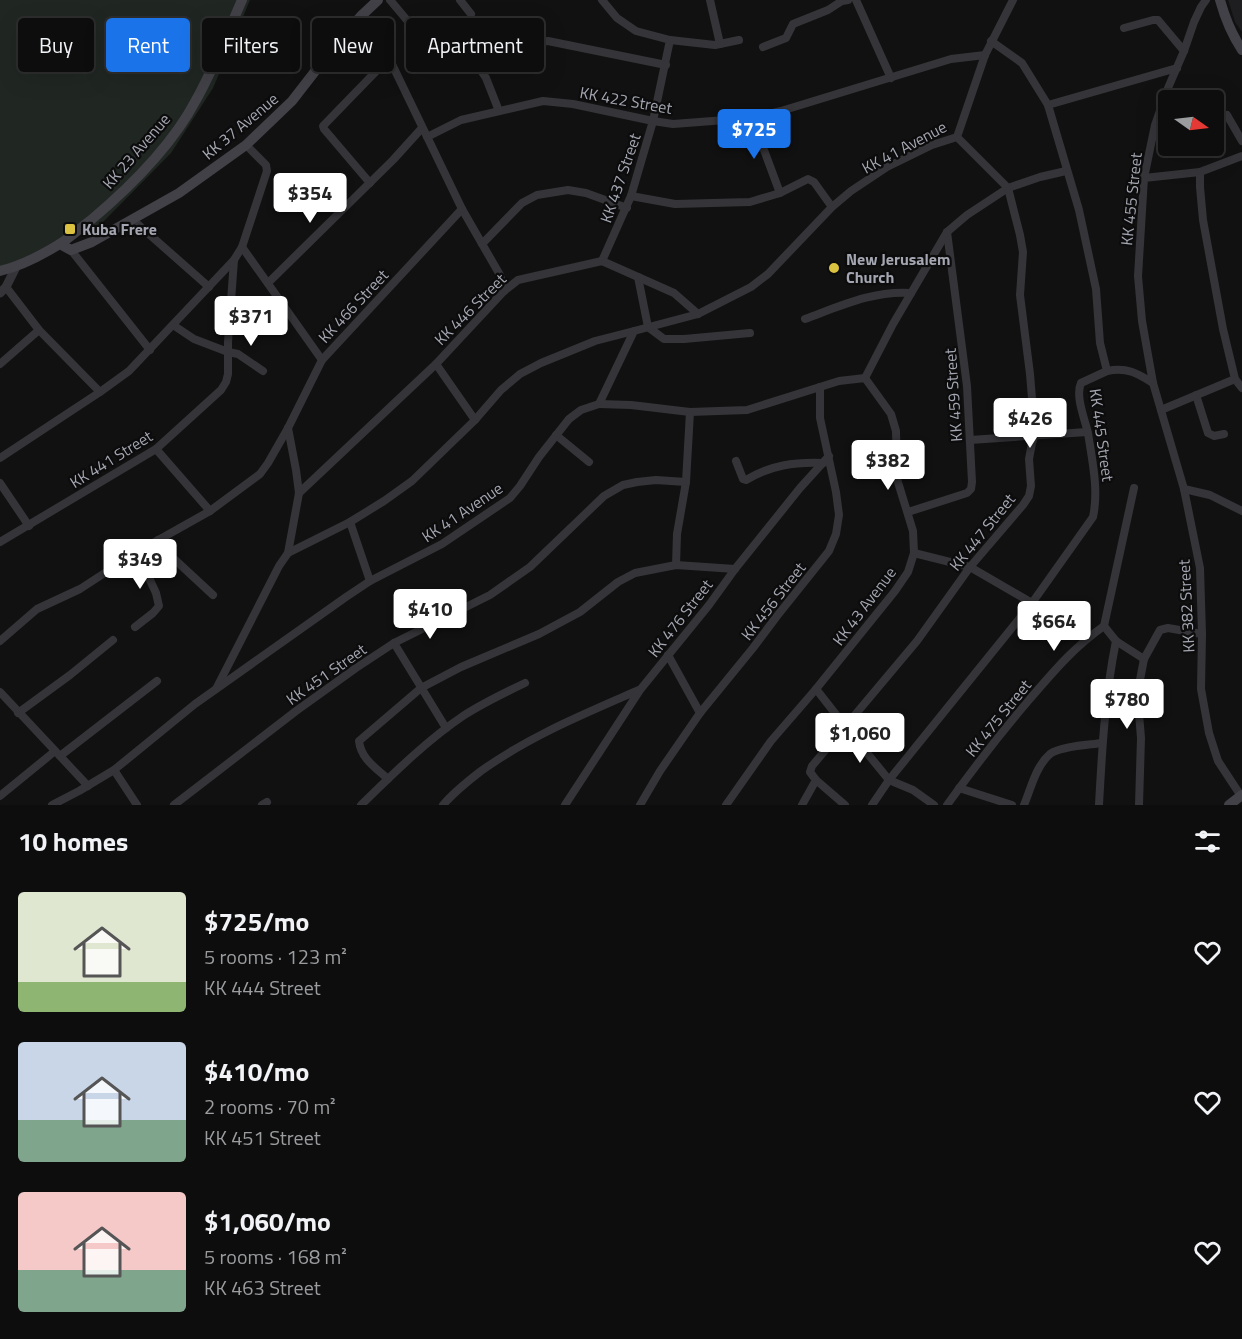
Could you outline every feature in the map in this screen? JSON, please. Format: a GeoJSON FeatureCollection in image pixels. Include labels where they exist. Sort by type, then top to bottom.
{"type":"FeatureCollection","features":[{"type":"Feature","properties":{"kind":"main road","name":"KK 23 Avenue"},"geometry":{"type":"LineString","coordinates":[[0,271],[16,267],[60,244],[114,200],[146,167],[172,137],[196,102],[242,0]]}},
{"type":"Feature","properties":{"kind":"main road","name":"KK 37 Avenue"},"geometry":{"type":"LineString","coordinates":[[71,250],[92,242],[179,193],[246,145],[292,102],[337,43],[378,0]]}},
{"type":"Feature","properties":{"kind":"main road"},"geometry":{"type":"LineString","coordinates":[[1220,0],[1228,25],[1242,50]]}},
{"type":"Feature","properties":{"kind":"main road"},"geometry":{"type":"LineString","coordinates":[[60,244],[71,250]]}},
{"type":"Feature","properties":{"kind":"main road"},"geometry":{"type":"LineString","coordinates":[[1229,805],[1242,796]]}},
{"type":"Feature","properties":{"kind":"street"},"geometry":{"type":"LineString","coordinates":[[390,0],[406,19]]}},
{"type":"Feature","properties":{"kind":"street"},"geometry":{"type":"LineString","coordinates":[[460,0],[471,14]]}},
{"type":"Feature","properties":{"kind":"street"},"geometry":{"type":"LineString","coordinates":[[602,0],[618,18],[636,31],[670,40],[705,44],[740,40]]}},
{"type":"Feature","properties":{"kind":"street"},"geometry":{"type":"LineString","coordinates":[[710,0],[720,44]]}},
{"type":"Feature","properties":{"kind":"street"},"geometry":{"type":"LineString","coordinates":[[763,47],[786,38],[793,24],[848,0]]}},
{"type":"Feature","properties":{"kind":"street"},"geometry":{"type":"LineString","coordinates":[[856,0],[891,78]]}},
{"type":"Feature","properties":{"kind":"street","name":"KK 41 Avenue"},"geometry":{"type":"LineString","coordinates":[[288,553],[350,522],[412,481],[475,420],[501,390],[520,374],[595,341],[698,314],[751,287],[768,274],[832,207],[851,191],[888,167],[932,145],[957,137],[985,55],[1013,0]]}},
{"type":"Feature","properties":{"kind":"street","name":"KK 455 Street"},"geometry":{"type":"LineString","coordinates":[[1161,410],[1153,383],[1142,321],[1138,276],[1144,178],[1155,125],[1194,22],[1206,0]]}},
{"type":"Feature","properties":{"kind":"street"},"geometry":{"type":"LineString","coordinates":[[1124,27],[1158,20],[1184,51]]}},
{"type":"Feature","properties":{"kind":"street","name":"KK 437 Street"},"geometry":{"type":"LineString","coordinates":[[602,261],[631,196],[653,122],[670,40]]}},
{"type":"Feature","properties":{"kind":"street"},"geometry":{"type":"LineString","coordinates":[[499,111],[486,78],[478,66],[533,42],[548,41],[666,65]]}},
{"type":"Feature","properties":{"kind":"street","name":"KK 445 Street"},"geometry":{"type":"LineString","coordinates":[[872,805],[889,780],[1032,603],[1093,517],[1096,503],[1079,386],[1107,370],[1100,343],[1096,289],[1079,210],[1048,105],[1022,63],[991,41]]}},
{"type":"Feature","properties":{"kind":"street","name":"KK 422 Street"},"geometry":{"type":"LineString","coordinates":[[427,136],[461,120],[543,102],[573,104],[653,122],[673,124],[752,118],[951,59],[985,55]]}},
{"type":"Feature","properties":{"kind":"street"},"geometry":{"type":"LineString","coordinates":[[1048,105],[1177,68]]}},
{"type":"Feature","properties":{"kind":"street"},"geometry":{"type":"LineString","coordinates":[[394,69],[462,209],[500,275],[504,291]]}},
{"type":"Feature","properties":{"kind":"street"},"geometry":{"type":"LineString","coordinates":[[370,183],[323,126],[375,72]]}},
{"type":"Feature","properties":{"kind":"street"},"geometry":{"type":"LineString","coordinates":[[1227,115],[1242,141]]}},
{"type":"Feature","properties":{"kind":"street"},"geometry":{"type":"LineString","coordinates":[[752,118],[780,193]]}},
{"type":"Feature","properties":{"kind":"street"},"geometry":{"type":"LineString","coordinates":[[268,284],[422,128]]}},
{"type":"Feature","properties":{"kind":"street"},"geometry":{"type":"LineString","coordinates":[[957,137],[1008,188]]}},
{"type":"Feature","properties":{"kind":"street","name":"KK 441 Street"},"geometry":{"type":"LineString","coordinates":[[0,542],[156,449],[221,390],[226,382],[234,260],[242,247],[267,171],[266,165],[246,145]]}},
{"type":"Feature","properties":{"kind":"street"},"geometry":{"type":"LineString","coordinates":[[1144,178],[1200,172],[1242,156]]}},
{"type":"Feature","properties":{"kind":"street"},"geometry":{"type":"LineString","coordinates":[[634,331],[599,404],[631,405],[690,412],[747,410],[839,381],[865,378],[893,324],[948,232],[967,215],[1008,188],[1066,171]]}},
{"type":"Feature","properties":{"kind":"street"},"geometry":{"type":"LineString","coordinates":[[1200,172],[1203,219],[1223,329],[1234,379],[1242,388]]}},
{"type":"Feature","properties":{"kind":"street"},"geometry":{"type":"LineString","coordinates":[[631,196],[675,204],[750,202],[780,193],[808,179],[813,182],[832,207]]}},
{"type":"Feature","properties":{"kind":"street","name":"KK 447 Street"},"geometry":{"type":"LineString","coordinates":[[802,805],[816,780],[810,772],[812,766],[917,641],[970,567],[1029,496],[1031,486],[1029,459],[1035,435],[1020,295],[1023,252],[1008,188]]}},
{"type":"Feature","properties":{"kind":"street"},"geometry":{"type":"LineString","coordinates":[[482,244],[522,203],[537,195],[568,190],[586,193],[627,208]]}},
{"type":"Feature","properties":{"kind":"street","name":"KK 466 Street"},"geometry":{"type":"LineString","coordinates":[[0,641],[37,609],[80,589],[136,552],[210,511],[260,474],[288,428],[322,360],[462,209]]}},
{"type":"Feature","properties":{"kind":"street"},"geometry":{"type":"LineString","coordinates":[[133,220],[209,287]]}},
{"type":"Feature","properties":{"kind":"street","name":"KK 459 Street"},"geometry":{"type":"LineString","coordinates":[[908,512],[967,493],[971,489],[972,482],[964,363],[948,232]]}},
{"type":"Feature","properties":{"kind":"street"},"geometry":{"type":"LineString","coordinates":[[242,247],[322,360]]}},
{"type":"Feature","properties":{"kind":"street"},"geometry":{"type":"LineString","coordinates":[[71,250],[150,350]]}},
{"type":"Feature","properties":{"kind":"street"},"geometry":{"type":"LineString","coordinates":[[0,458],[129,371],[234,260]]}},
{"type":"Feature","properties":{"kind":"street"},"geometry":{"type":"LineString","coordinates":[[602,261],[674,293],[698,314]]}},
{"type":"Feature","properties":{"kind":"street","name":"KK 446 Street"},"geometry":{"type":"LineString","coordinates":[[299,493],[436,364],[504,291],[518,280],[602,261]]}},
{"type":"Feature","properties":{"kind":"street"},"geometry":{"type":"LineString","coordinates":[[16,267],[3,290],[100,392]]}},
{"type":"Feature","properties":{"kind":"street"},"geometry":{"type":"LineString","coordinates":[[500,275],[518,280]]}},
{"type":"Feature","properties":{"kind":"street"},"geometry":{"type":"LineString","coordinates":[[638,277],[648,327],[664,339],[750,333]]}},
{"type":"Feature","properties":{"kind":"street"},"geometry":{"type":"LineString","coordinates":[[805,319],[862,299],[900,292],[911,293]]}},
{"type":"Feature","properties":{"kind":"street"},"geometry":{"type":"LineString","coordinates":[[173,325],[194,339],[238,354],[263,371]]}},
{"type":"Feature","properties":{"kind":"street"},"geometry":{"type":"LineString","coordinates":[[0,364],[39,330]]}},
{"type":"Feature","properties":{"kind":"street"},"geometry":{"type":"LineString","coordinates":[[436,364],[475,420]]}},
{"type":"Feature","properties":{"kind":"street"},"geometry":{"type":"LineString","coordinates":[[1107,370],[1120,368],[1136,373],[1153,383]]}},
{"type":"Feature","properties":{"kind":"street","name":"KK 43 Avenue"},"geometry":{"type":"LineString","coordinates":[[726,805],[771,741],[816,689],[908,572],[914,553],[913,531],[897,479],[896,431],[891,414],[865,378]]}},
{"type":"Feature","properties":{"kind":"street"},"geometry":{"type":"LineString","coordinates":[[1161,410],[1234,379]]}},
{"type":"Feature","properties":{"kind":"street","name":"KK 456 Street"},"geometry":{"type":"LineString","coordinates":[[642,804],[660,771],[700,713],[830,551],[839,515],[820,418],[820,387]]}},
{"type":"Feature","properties":{"kind":"street"},"geometry":{"type":"LineString","coordinates":[[1196,395],[1208,433],[1214,436],[1224,434]]}},
{"type":"Feature","properties":{"kind":"street","name":"KK 41 Avenue"},"geometry":{"type":"LineString","coordinates":[[52,805],[114,770],[195,704],[370,581],[442,544],[510,498],[538,457],[569,419],[581,410],[599,404]]}},
{"type":"Feature","properties":{"kind":"street","name":"KK 382 Street"},"geometry":{"type":"LineString","coordinates":[[1161,410],[1184,489],[1200,568],[1201,689],[1209,733],[1218,761],[1242,796]]}},
{"type":"Feature","properties":{"kind":"street"},"geometry":{"type":"LineString","coordinates":[[676,565],[677,534],[686,482],[690,412]]}},
{"type":"Feature","properties":{"kind":"street"},"geometry":{"type":"LineString","coordinates":[[216,690],[279,566],[288,553],[299,493],[288,428]]}},
{"type":"Feature","properties":{"kind":"street"},"geometry":{"type":"LineString","coordinates":[[970,440],[1087,432]]}},
{"type":"Feature","properties":{"kind":"street"},"geometry":{"type":"LineString","coordinates":[[556,435],[589,462]]}},
{"type":"Feature","properties":{"kind":"street"},"geometry":{"type":"LineString","coordinates":[[156,449],[210,511]]}},
{"type":"Feature","properties":{"kind":"street","name":"KK 476 Street"},"geometry":{"type":"LineString","coordinates":[[565,805],[640,690],[800,488],[829,456]]}},
{"type":"Feature","properties":{"kind":"street"},"geometry":{"type":"LineString","coordinates":[[736,461],[743,479],[746,480],[758,472],[775,466],[806,462],[823,463]]}},
{"type":"Feature","properties":{"kind":"street","name":"KK 451 Street"},"geometry":{"type":"LineString","coordinates":[[174,805],[356,668],[394,643],[490,595],[530,567],[604,496],[623,485],[637,482],[656,480],[686,482]]}},
{"type":"Feature","properties":{"kind":"street"},"geometry":{"type":"LineString","coordinates":[[0,483],[29,526]]}},
{"type":"Feature","properties":{"kind":"street"},"geometry":{"type":"LineString","coordinates":[[1134,488],[1104,626],[1116,641],[1144,659]]}},
{"type":"Feature","properties":{"kind":"street"},"geometry":{"type":"LineString","coordinates":[[1184,489],[1210,495],[1242,512]]}},
{"type":"Feature","properties":{"kind":"street"},"geometry":{"type":"LineString","coordinates":[[350,522],[370,581]]}},
{"type":"Feature","properties":{"kind":"street"},"geometry":{"type":"LineString","coordinates":[[158,540],[172,557],[213,595]]}},
{"type":"Feature","properties":{"kind":"street"},"geometry":{"type":"LineString","coordinates":[[135,627],[159,606],[156,594],[136,552]]}},
{"type":"Feature","properties":{"kind":"street"},"geometry":{"type":"LineString","coordinates":[[914,553],[970,567],[1086,638]]}},
{"type":"Feature","properties":{"kind":"street"},"geometry":{"type":"LineString","coordinates":[[388,779],[365,757],[359,741],[421,688],[461,667],[539,634],[580,612],[618,582],[635,573],[676,565],[735,569]]}},
{"type":"Feature","properties":{"kind":"street","name":"KK 475 Street"},"geometry":{"type":"LineString","coordinates":[[947,805],[1017,714],[1067,656],[1086,638],[1104,626]]}},
{"type":"Feature","properties":{"kind":"street"},"geometry":{"type":"LineString","coordinates":[[1139,805],[1141,738],[1138,701],[1144,659],[1160,630],[1168,628],[1202,634]]}},
{"type":"Feature","properties":{"kind":"street"},"geometry":{"type":"LineString","coordinates":[[18,713],[113,640]]}},
{"type":"Feature","properties":{"kind":"street"},"geometry":{"type":"LineString","coordinates":[[1099,805],[1102,743],[1116,641]]}},
{"type":"Feature","properties":{"kind":"street"},"geometry":{"type":"LineString","coordinates":[[394,643],[446,728]]}},
{"type":"Feature","properties":{"kind":"street"},"geometry":{"type":"LineString","coordinates":[[668,655],[700,713]]}},
{"type":"Feature","properties":{"kind":"street"},"geometry":{"type":"LineString","coordinates":[[0,796],[157,681]]}},
{"type":"Feature","properties":{"kind":"street"},"geometry":{"type":"LineString","coordinates":[[361,805],[446,728],[482,704],[525,683]]}},
{"type":"Feature","properties":{"kind":"street"},"geometry":{"type":"LineString","coordinates":[[816,689],[889,780],[913,790],[934,805]]}},
{"type":"Feature","properties":{"kind":"street"},"geometry":{"type":"LineString","coordinates":[[443,805],[468,781],[503,755],[543,732],[640,690]]}},
{"type":"Feature","properties":{"kind":"street"},"geometry":{"type":"LineString","coordinates":[[0,692],[88,786]]}},
{"type":"Feature","properties":{"kind":"street"},"geometry":{"type":"LineString","coordinates":[[1024,805],[1038,769],[1051,753],[1073,746],[1102,743]]}},
{"type":"Feature","properties":{"kind":"street"},"geometry":{"type":"LineString","coordinates":[[114,770],[137,805]]}},
{"type":"Feature","properties":{"kind":"street"},"geometry":{"type":"LineString","coordinates":[[816,780],[845,805]]}},
{"type":"Feature","properties":{"kind":"street"},"geometry":{"type":"LineString","coordinates":[[959,788],[1012,805]]}},
{"type":"Feature","properties":{"kind":"shaded area"},"geometry":{"type":"Polygon","coordinates":[[[0,0],[250,0],[242,18],[202,18],[202,72],[220,72],[213,88],[171,153],[101,224],[17,265],[0,269],[0,0]]]}},
{"type":"Feature","properties":{"kind":"shaded area"},"geometry":{"type":"Polygon","coordinates":[[[1228,0],[1242,0],[1242,32],[1235,22],[1228,0]]]}},
{"type":"Feature","properties":{"kind":"place","name":"Kuba Frere"},"geometry":{"type":"Point","coordinates":[70,229]}},
{"type":"Feature","properties":{"kind":"place","name":"New Jerusalem Church"},"geometry":{"type":"Point","coordinates":[834,268]}}]}
